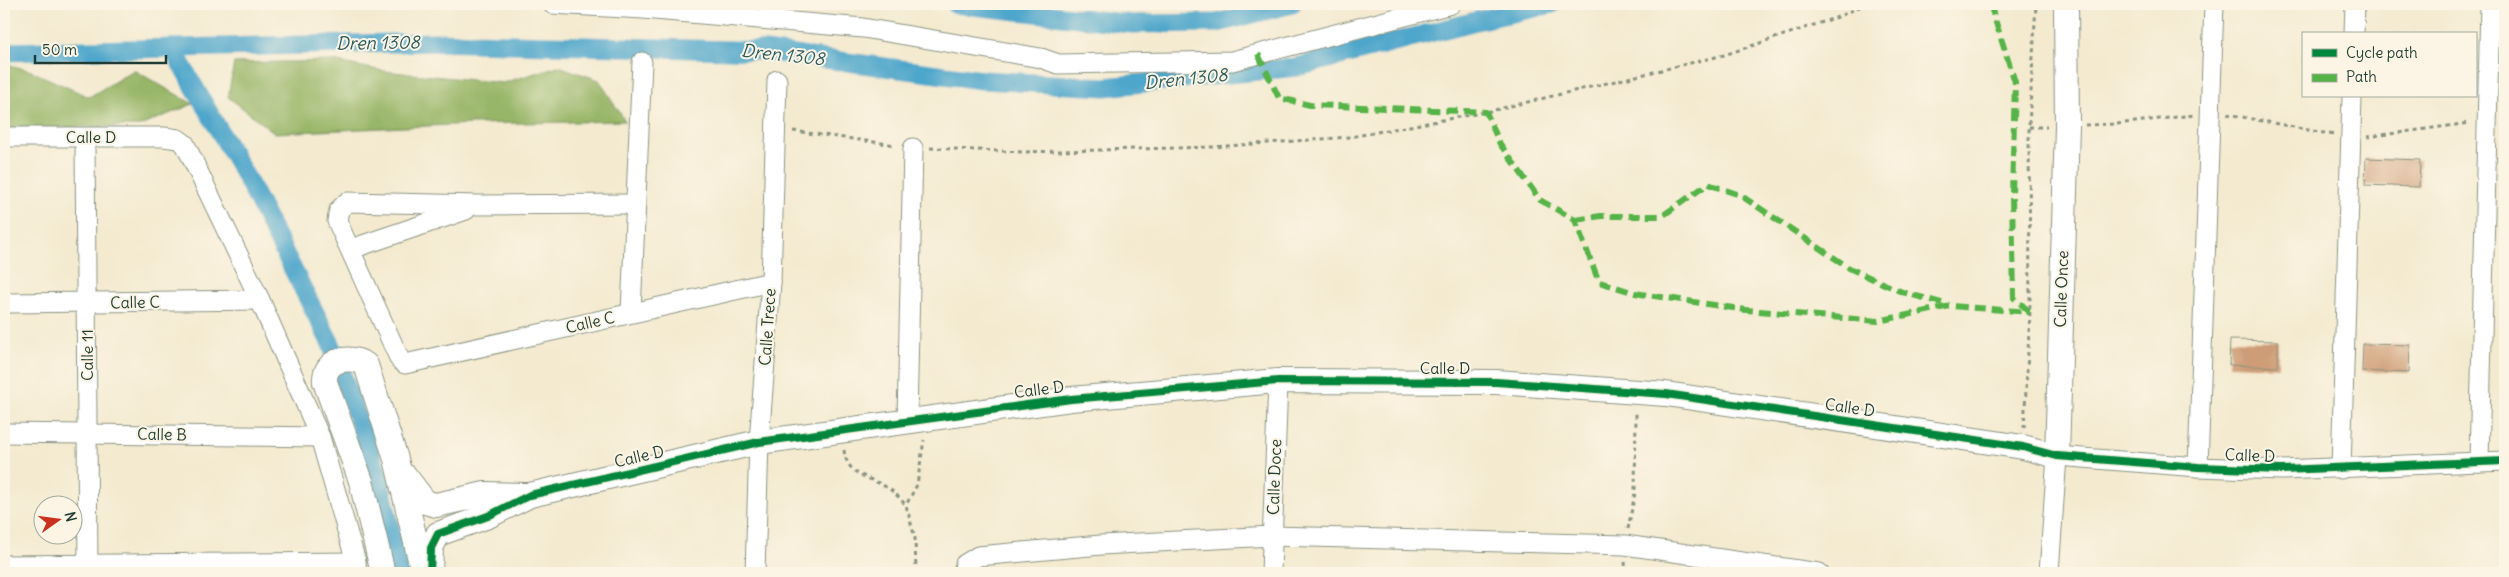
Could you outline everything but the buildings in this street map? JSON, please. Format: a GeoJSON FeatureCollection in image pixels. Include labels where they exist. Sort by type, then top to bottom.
{"type":"FeatureCollection","features":[{"type":"Feature","properties":{"kind":"street"},"geometry":{"type":"LineString","coordinates":[[552,4],[643,9],[863,28],[1041,58],[1058,64],[1232,61],[1451,4]]}},
{"type":"Feature","properties":{"kind":"street","name":"Calle Once"},"geometry":{"type":"LineString","coordinates":[[2049,573],[2057,456],[2067,126],[2066,4]]}},
{"type":"Feature","properties":{"kind":"street"},"geometry":{"type":"LineString","coordinates":[[2198,467],[2214,4]]}},
{"type":"Feature","properties":{"kind":"street"},"geometry":{"type":"LineString","coordinates":[[2354,32],[2355,4]]}},
{"type":"Feature","properties":{"kind":"street"},"geometry":{"type":"LineString","coordinates":[[2479,462],[2490,4]]}},
{"type":"Feature","properties":{"kind":"street"},"geometry":{"type":"LineString","coordinates":[[631,312],[642,62]]}},
{"type":"Feature","properties":{"kind":"street","name":"Calle Trece"},"geometry":{"type":"LineString","coordinates":[[755,573],[759,442],[771,282],[777,80]]}},
{"type":"Feature","properties":{"kind":"street"},"geometry":{"type":"LineString","coordinates":[[2341,469],[2352,98]]}},
{"type":"Feature","properties":{"kind":"street","name":"Calle D"},"geometry":{"type":"LineString","coordinates":[[4,137],[164,137],[178,139],[185,144],[260,300]]}},
{"type":"Feature","properties":{"kind":"street","name":"Calle 11"},"geometry":{"type":"LineString","coordinates":[[85,138],[88,569]]}},
{"type":"Feature","properties":{"kind":"street"},"geometry":{"type":"LineString","coordinates":[[913,148],[917,419]]}},
{"type":"Feature","properties":{"kind":"street"},"geometry":{"type":"LineString","coordinates":[[479,205],[351,249],[337,221],[341,206],[347,202],[479,205],[636,204]]}},
{"type":"Feature","properties":{"kind":"street"},"geometry":{"type":"LineString","coordinates":[[385,203],[394,218],[391,236]]}},
{"type":"Feature","properties":{"kind":"street","name":"Calle C"},"geometry":{"type":"LineString","coordinates":[[351,249],[400,360],[405,364],[771,282]]}},
{"type":"Feature","properties":{"kind":"street"},"geometry":{"type":"LineString","coordinates":[[4,565],[88,569],[356,568],[320,437],[260,300]]}},
{"type":"Feature","properties":{"kind":"street","name":"Calle C"},"geometry":{"type":"LineString","coordinates":[[10,303],[260,300]]}},
{"type":"Feature","properties":{"kind":"street"},"geometry":{"type":"LineString","coordinates":[[383,573],[361,481],[325,382],[324,373],[339,362],[359,359],[366,365],[396,459],[424,573]]}},
{"type":"Feature","properties":{"kind":"street","name":"Calle D"},"geometry":{"type":"LineString","coordinates":[[430,573],[432,548],[438,534],[488,516],[530,495],[759,442],[1071,399],[1278,381],[1496,382],[1666,394],[2023,446],[2057,456],[2198,467],[2282,470],[2341,469],[2505,461]]}},
{"type":"Feature","properties":{"kind":"street","name":"Calle Doce"},"geometry":{"type":"LineString","coordinates":[[1271,573],[1278,381]]}},
{"type":"Feature","properties":{"kind":"street","name":"Calle B"},"geometry":{"type":"LineString","coordinates":[[4,433],[87,432],[320,437]]}},
{"type":"Feature","properties":{"kind":"street","name":"Calle D"},"geometry":{"type":"LineString","coordinates":[[396,459],[419,496],[425,502],[436,505],[484,494],[530,495]]}},
{"type":"Feature","properties":{"kind":"street"},"geometry":{"type":"LineString","coordinates":[[962,573],[965,564],[978,556],[1101,545],[1272,536],[1625,545],[1819,573]]}},
{"type":"Feature","properties":{"kind":"path"},"geometry":{"type":"LineString","coordinates":[[775,128],[913,148],[1022,152],[1213,147],[1350,137],[1486,112],[1724,55],[1838,17],[1866,4]]}},
{"type":"Feature","properties":{"kind":"path"},"geometry":{"type":"LineString","coordinates":[[2023,446],[2030,312],[2030,127],[2036,4]]}},
{"type":"Feature","properties":{"kind":"path"},"geometry":{"type":"LineString","coordinates":[[2030,127],[2117,124],[2210,112],[2236,115],[2278,126],[2351,139],[2464,123],[2486,123]]}},
{"type":"Feature","properties":{"kind":"path"},"geometry":{"type":"LineString","coordinates":[[1626,573],[1625,545],[1635,484],[1636,393]]}},
{"type":"Feature","properties":{"kind":"path"},"geometry":{"type":"LineString","coordinates":[[906,505],[917,485],[917,419]]}},
{"type":"Feature","properties":{"kind":"path"},"geometry":{"type":"LineString","coordinates":[[842,430],[846,460],[857,474],[888,488],[906,505],[915,538],[916,573]]}},
{"type":"Feature","properties":{"kind":"green space"},"geometry":{"type":"Polygon","coordinates":[[[332,61],[383,71],[503,83],[558,66],[599,80],[625,121],[471,124],[275,133],[228,97],[234,63],[332,61]]]}},
{"type":"Feature","properties":{"kind":"green space"},"geometry":{"type":"Polygon","coordinates":[[[4,63],[31,71],[89,97],[134,70],[193,104],[140,126],[4,128],[4,63]]]}},
{"type":"Feature","properties":{"kind":"waterway"},"geometry":{"type":"LineString","coordinates":[[955,4],[1132,24],[1217,23],[1292,4]]}},
{"type":"Feature","properties":{"kind":"waterway","name":"Dren 1308"},"geometry":{"type":"LineString","coordinates":[[4,52],[437,42],[765,51],[982,80],[1105,87],[1297,67],[1476,21],[1552,4]]}},
{"type":"Feature","properties":{"kind":"waterway"},"geometry":{"type":"LineString","coordinates":[[172,48],[247,179],[331,344],[379,477],[400,573]]}},
{"type":"Feature","properties":{"kind":"marked path"},"geometry":{"type":"LineString","coordinates":[[1990,4],[2015,82],[2012,195],[2014,298],[2030,312]]}},
{"type":"Feature","properties":{"kind":"marked path"},"geometry":{"type":"LineString","coordinates":[[1258,54],[1279,98],[1310,105],[1486,112],[1500,144],[1540,200],[1575,220],[1599,282],[1635,293],[1746,310],[1878,321],[1951,306],[2030,312]]}},
{"type":"Feature","properties":{"kind":"marked path"},"geometry":{"type":"LineString","coordinates":[[1575,220],[1601,216],[1662,216],[1708,184],[1740,195],[1851,269],[1902,292],[1949,305]]}},
{"type":"Feature","properties":{"kind":"cycle path"},"geometry":{"type":"LineString","coordinates":[[430,573],[431,548],[438,534],[488,516],[530,495],[759,442],[1071,399],[1278,381],[1496,382],[1666,394],[2023,447],[2057,456],[2198,467],[2282,470],[2505,461]]}}]}
